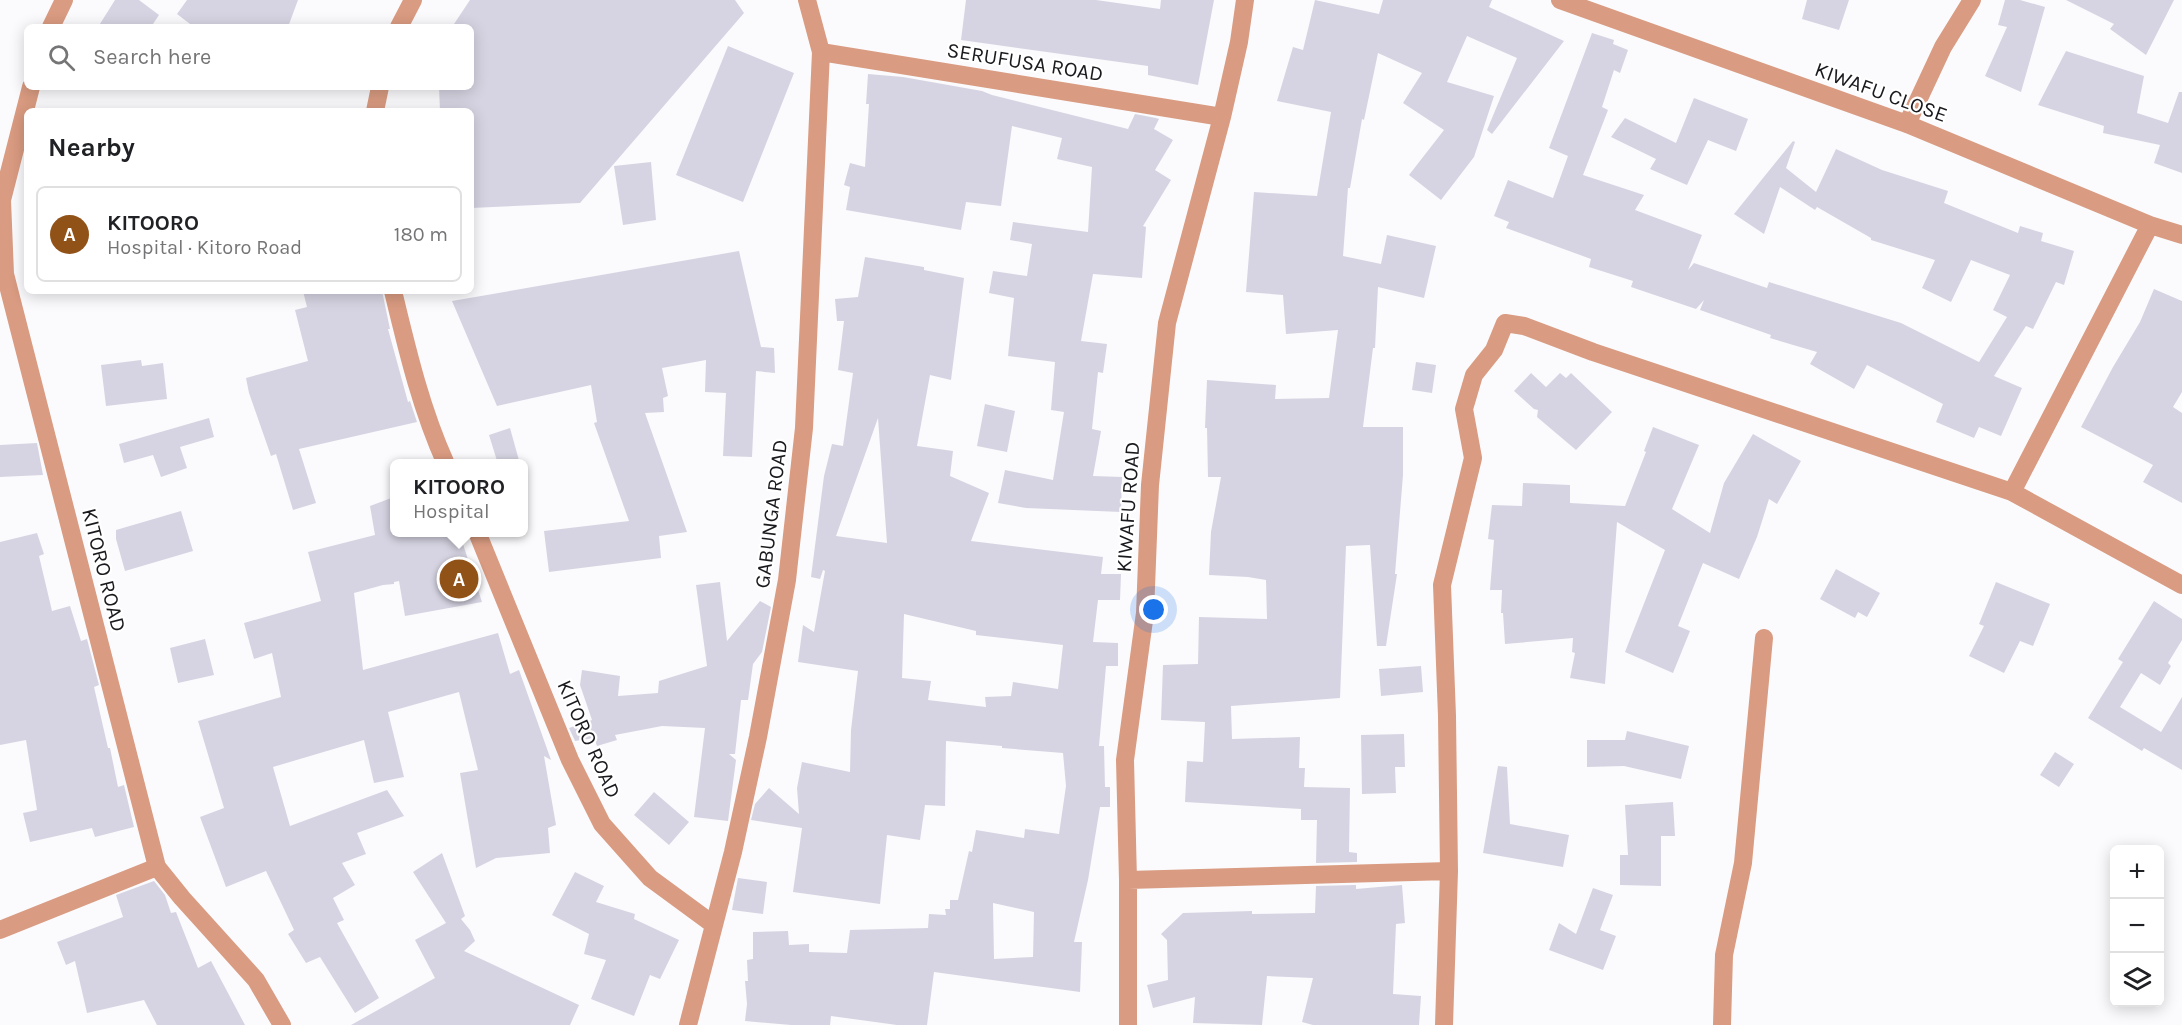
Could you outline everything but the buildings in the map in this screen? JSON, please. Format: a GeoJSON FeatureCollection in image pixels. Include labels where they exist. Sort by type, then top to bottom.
{"type":"FeatureCollection","features":[{"type":"Feature","properties":{"kind":"street"},"geometry":{"type":"LineString","coordinates":[[52,24],[63,0]]}},
{"type":"Feature","properties":{"kind":"street"},"geometry":{"type":"LineString","coordinates":[[401,24],[413,0]]}},
{"type":"Feature","properties":{"kind":"street","name":"GABUNGA ROAD"},"geometry":{"type":"LineString","coordinates":[[688,1025],[733,852],[758,737],[787,580],[804,428],[821,52],[807,0]]}},
{"type":"Feature","properties":{"kind":"street","name":"KIWAFU ROAD"},"geometry":{"type":"LineString","coordinates":[[1128,1025],[1125,760],[1144,613],[1150,484],[1167,323],[1222,117],[1239,42],[1245,0]]}},
{"type":"Feature","properties":{"kind":"street"},"geometry":{"type":"LineString","coordinates":[[1907,124],[1943,47],[1972,0]]}},
{"type":"Feature","properties":{"kind":"street","name":"KIWAFU CLOSE"},"geometry":{"type":"LineString","coordinates":[[1564,1],[1907,124],[2150,225],[2182,235]]}},
{"type":"Feature","properties":{"kind":"street","name":"SERUFUSA ROAD"},"geometry":{"type":"LineString","coordinates":[[821,52],[1222,117]]}},
{"type":"Feature","properties":{"kind":"street","name":"KITORO ROAD"},"geometry":{"type":"LineString","coordinates":[[28,108],[30,90]]}},
{"type":"Feature","properties":{"kind":"street"},"geometry":{"type":"LineString","coordinates":[[376,108],[379,90]]}},
{"type":"Feature","properties":{"kind":"street","name":"KITORO ROAD"},"geometry":{"type":"LineString","coordinates":[[24,122],[3,200],[2,275],[157,867],[256,980],[282,1025]]}},
{"type":"Feature","properties":{"kind":"street"},"geometry":{"type":"LineString","coordinates":[[2012,492],[2150,225]]}},
{"type":"Feature","properties":{"kind":"street"},"geometry":{"type":"LineString","coordinates":[[394,294],[411,364],[444,459]]}},
{"type":"Feature","properties":{"kind":"street"},"geometry":{"type":"LineString","coordinates":[[1443,1025],[1449,871],[1442,585],[1473,458],[1464,409],[1474,375],[1494,350],[1505,323],[1524,326],[1604,356],[2012,492],[2182,585]]}},
{"type":"Feature","properties":{"kind":"street","name":"KITORO ROAD"},"geometry":{"type":"LineString","coordinates":[[479,537],[570,759],[602,824],[650,878],[714,925]]}},
{"type":"Feature","properties":{"kind":"street"},"geometry":{"type":"LineString","coordinates":[[1722,1025],[1724,955],[1743,863],[1764,638]]}},
{"type":"Feature","properties":{"kind":"street"},"geometry":{"type":"LineString","coordinates":[[0,930],[157,867]]}},
{"type":"Feature","properties":{"kind":"street"},"geometry":{"type":"LineString","coordinates":[[1128,880],[1449,871]]}},
{"type":"Feature","properties":{"kind":"place","name":"KITOORO"},"geometry":{"type":"Point","coordinates":[459,579]}}]}
